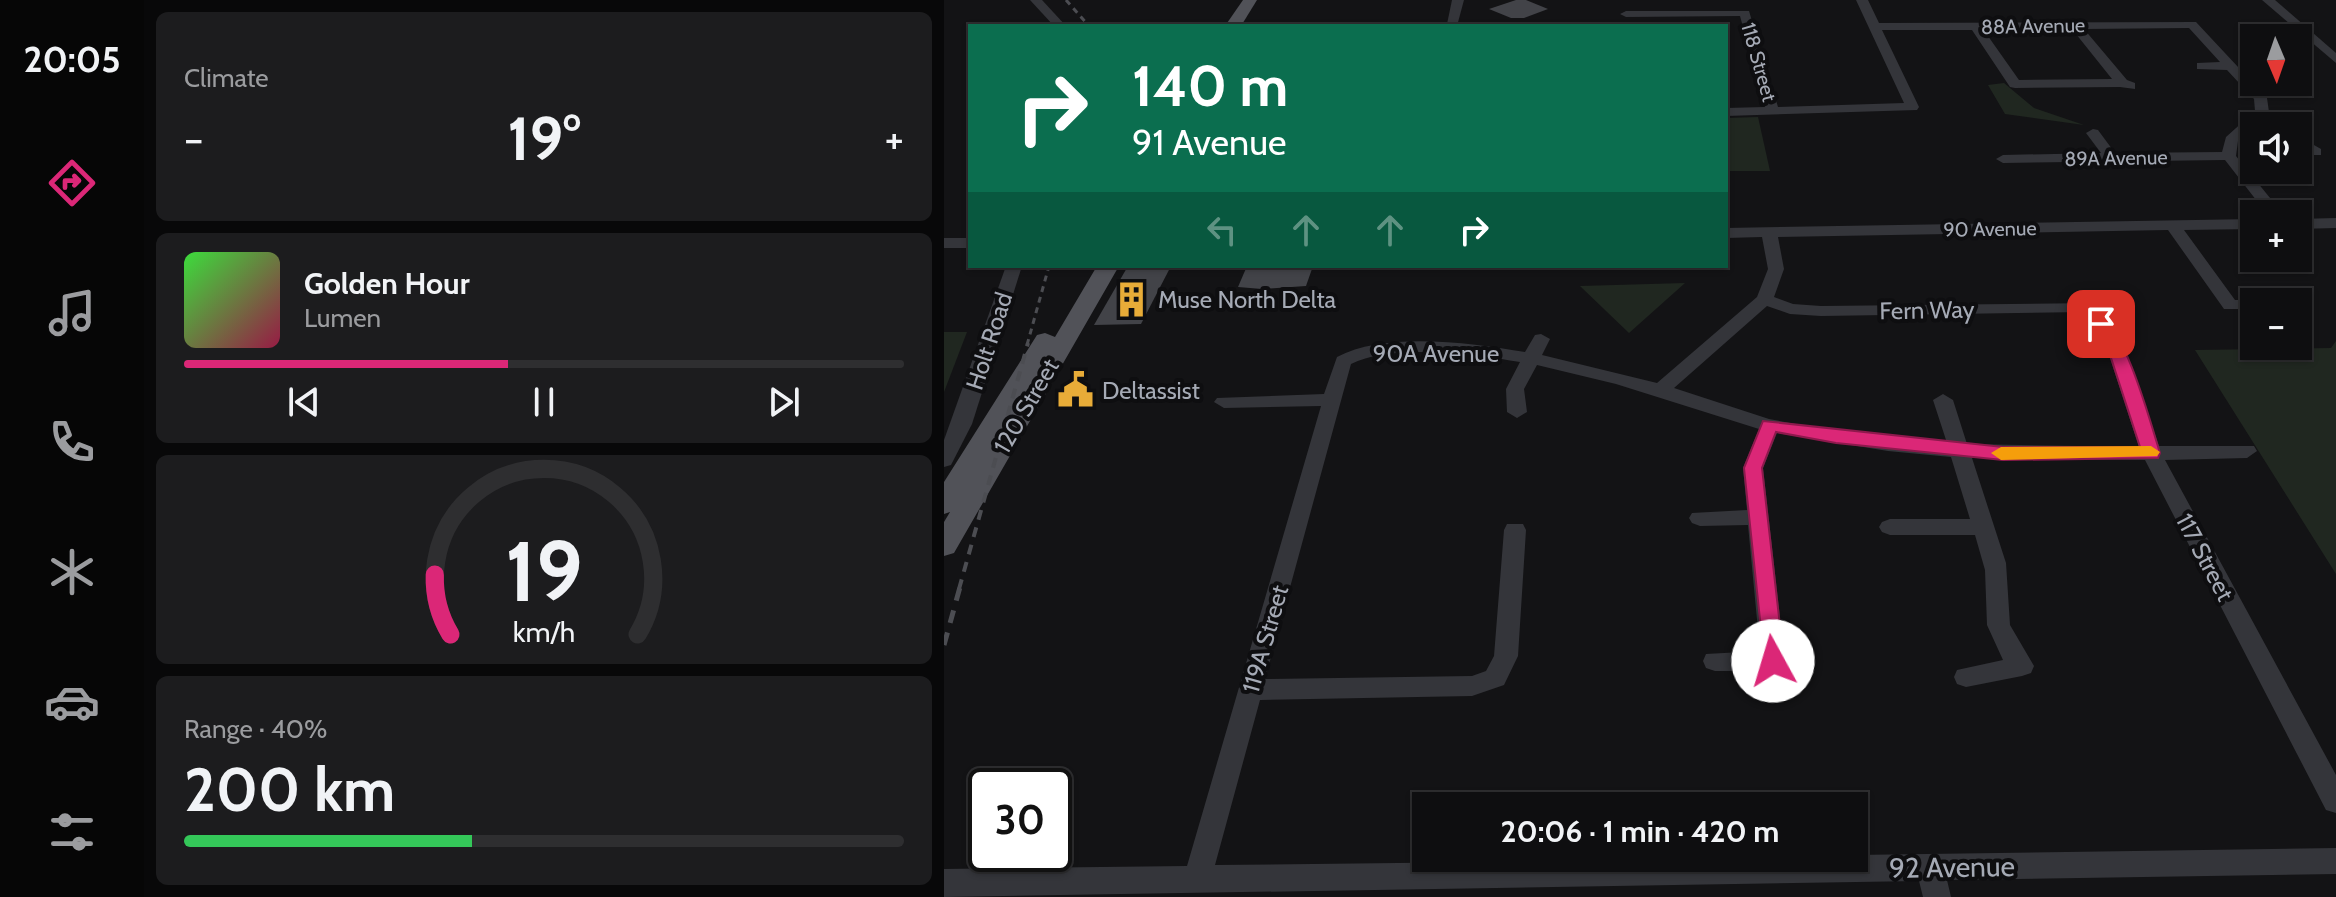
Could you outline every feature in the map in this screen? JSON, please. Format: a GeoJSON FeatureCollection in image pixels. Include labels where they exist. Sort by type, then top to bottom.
{"type":"FeatureCollection","features":[{"type":"Feature","properties":{"kind":"main road"},"geometry":{"type":"LineString","coordinates":[[1234,24],[1250,0]]}},
{"type":"Feature","properties":{"kind":"main road"},"geometry":{"type":"LineString","coordinates":[[1250,24],[1265,0]]}},
{"type":"Feature","properties":{"kind":"main road","name":"120 Street"},"geometry":{"type":"LineString","coordinates":[[944,546],[1050,348],[1088,268]]}},
{"type":"Feature","properties":{"kind":"main road","name":"120 Street"},"geometry":{"type":"LineString","coordinates":[[944,504],[1107,268]]}},
{"type":"Feature","properties":{"kind":"street"},"geometry":{"type":"LineString","coordinates":[[1036,0],[1058,24]]}},
{"type":"Feature","properties":{"kind":"street"},"geometry":{"type":"LineString","coordinates":[[1453,24],[1458,0]]}},
{"type":"Feature","properties":{"kind":"street"},"geometry":{"type":"LineString","coordinates":[[1625,0],[1626,20]]}},
{"type":"Feature","properties":{"kind":"street"},"geometry":{"type":"LineString","coordinates":[[1728,112],[1911,108],[1862,0]]}},
{"type":"Feature","properties":{"kind":"street"},"geometry":{"type":"LineString","coordinates":[[2268,0],[2336,59]]}},
{"type":"Feature","properties":{"kind":"street","name":"118 Street"},"geometry":{"type":"LineString","coordinates":[[1626,20],[1745,13],[1773,111]]}},
{"type":"Feature","properties":{"kind":"street","name":"88A Avenue"},"geometry":{"type":"LineString","coordinates":[[1875,27],[2192,24],[2230,66]]}},
{"type":"Feature","properties":{"kind":"street"},"geometry":{"type":"LineString","coordinates":[[1975,26],[2015,84],[2128,85],[2075,25]]}},
{"type":"Feature","properties":{"kind":"street"},"geometry":{"type":"LineString","coordinates":[[2201,66],[2230,66],[2262,102],[2262,112]]}},
{"type":"Feature","properties":{"kind":"street"},"geometry":{"type":"LineString","coordinates":[[2093,133],[2111,158]]}},
{"type":"Feature","properties":{"kind":"street"},"geometry":{"type":"LineString","coordinates":[[2240,134],[2231,140],[2229,156],[2264,200]]}},
{"type":"Feature","properties":{"kind":"street"},"geometry":{"type":"LineString","coordinates":[[2312,149],[2316,152]]}},
{"type":"Feature","properties":{"kind":"street","name":"89A Avenue"},"geometry":{"type":"LineString","coordinates":[[2003,159],[2229,156]]}},
{"type":"Feature","properties":{"kind":"street"},"geometry":{"type":"LineString","coordinates":[[2312,224],[2336,223]]}},
{"type":"Feature","properties":{"kind":"street","name":"90 Avenue"},"geometry":{"type":"LineString","coordinates":[[1728,233],[2240,224]]}},
{"type":"Feature","properties":{"kind":"street"},"geometry":{"type":"LineString","coordinates":[[2173,226],[2230,305],[2240,305]]}},
{"type":"Feature","properties":{"kind":"street"},"geometry":{"type":"LineString","coordinates":[[1661,390],[1765,299],[1776,269],[1769,232]]}},
{"type":"Feature","properties":{"kind":"street"},"geometry":{"type":"LineString","coordinates":[[944,243],[968,243]]}},
{"type":"Feature","properties":{"kind":"street","name":"Holt Road"},"geometry":{"type":"LineString","coordinates":[[944,460],[962,424],[1013,268]]}},
{"type":"Feature","properties":{"kind":"street","name":"Fern Way"},"geometry":{"type":"LineString","coordinates":[[1765,299],[1790,309],[1821,311],[2091,307]]}},
{"type":"Feature","properties":{"kind":"street","name":"117 Street"},"geometry":{"type":"LineString","coordinates":[[2091,307],[2119,358],[2151,453],[2336,801]]}},
{"type":"Feature","properties":{"kind":"street","name":"90A Avenue"},"geometry":{"type":"LineString","coordinates":[[1531,356],[1541,339]]}},
{"type":"Feature","properties":{"kind":"street","name":"90A Avenue"},"geometry":{"type":"LineString","coordinates":[[1343,361],[1360,352],[1380,350],[1483,349],[1531,356],[1661,390],[1770,426],[1959,450],[2025,455],[2247,451]]}},
{"type":"Feature","properties":{"kind":"street"},"geometry":{"type":"LineString","coordinates":[[1517,412],[1515,389],[1531,356]]}},
{"type":"Feature","properties":{"kind":"street","name":"119A Street"},"geometry":{"type":"LineString","coordinates":[[1197,879],[1343,361]]}},
{"type":"Feature","properties":{"kind":"street"},"geometry":{"type":"LineString","coordinates":[[1224,402],[1333,400]]}},
{"type":"Feature","properties":{"kind":"street"},"geometry":{"type":"LineString","coordinates":[[1943,400],[1985,527],[2000,584],[1995,608],[2005,646],[2022,666],[1966,677]]}},
{"type":"Feature","properties":{"kind":"street"},"geometry":{"type":"LineString","coordinates":[[1715,661],[1773,661],[1753,468],[1770,426]]}},
{"type":"Feature","properties":{"kind":"street"},"geometry":{"type":"LineString","coordinates":[[1700,518],[1757,517]]}},
{"type":"Feature","properties":{"kind":"street"},"geometry":{"type":"LineString","coordinates":[[1890,527],[1985,527]]}},
{"type":"Feature","properties":{"kind":"street"},"geometry":{"type":"LineString","coordinates":[[1251,690],[1472,686],[1495,678],[1506,656],[1515,530]]}},
{"type":"Feature","properties":{"kind":"street","name":"92 Avenue"},"geometry":{"type":"LineString","coordinates":[[944,883],[1123,888],[1197,879],[2336,861]]}},
{"type":"Feature","properties":{"kind":"street"},"geometry":{"type":"LineString","coordinates":[[1930,868],[1937,897]]}},
{"type":"Feature","properties":{"kind":"shaded area"},"geometry":{"type":"Polygon","coordinates":[[[2004,83],[2034,108],[2084,125],[2005,114],[1988,85],[2004,83]]]}},
{"type":"Feature","properties":{"kind":"shaded area"},"geometry":{"type":"Polygon","coordinates":[[[1758,117],[1770,171],[1728,171],[1728,118],[1758,117]]]}},
{"type":"Feature","properties":{"kind":"shaded area"},"geometry":{"type":"Polygon","coordinates":[[[1685,283],[1629,333],[1580,286],[1685,283]]]}},
{"type":"Feature","properties":{"kind":"shaded area"},"geometry":{"type":"Polygon","coordinates":[[[944,332],[967,332],[944,392],[944,332]]]}},
{"type":"Feature","properties":{"kind":"shaded area"},"geometry":{"type":"Polygon","coordinates":[[[2336,341],[2336,574],[2195,350],[2240,349],[2240,360],[2312,360],[2312,348],[2331,348],[2336,341]]]}},
{"type":"Feature","properties":{"kind":"building"},"geometry":{"type":"Polygon","coordinates":[[[1526,0],[1548,9],[1524,18],[1511,18],[1489,9],[1526,0]]]}},
{"type":"Feature","properties":{"kind":"building","name":"Muse North Delta"},"geometry":{"type":"Polygon","coordinates":[[[1127,268],[1170,268],[1141,324],[1094,325],[1127,268]]]}},
{"type":"Feature","properties":{"kind":"building"},"geometry":{"type":"Polygon","coordinates":[[[1246,268],[1312,268],[1306,286],[1238,287],[1246,268]]]}},
{"type":"Feature","properties":{"kind":"railway"},"geometry":{"type":"LineString","coordinates":[[1066,0],[1087,24]]}},
{"type":"Feature","properties":{"kind":"railway"},"geometry":{"type":"LineString","coordinates":[[1027,345],[1048,268]]}},
{"type":"Feature","properties":{"kind":"railway"},"geometry":{"type":"LineString","coordinates":[[959,589],[1028,343]]}},
{"type":"Feature","properties":{"kind":"railway"},"geometry":{"type":"LineString","coordinates":[[944,645],[960,587]]}},
{"type":"Feature","properties":{"kind":"slow traffic"},"geometry":{"type":"LineString","coordinates":[[2001,453],[2151,452]]}},
{"type":"Feature","properties":{"kind":"place","name":"Muse North Delta"},"geometry":{"type":"Point","coordinates":[1132,299]}},
{"type":"Feature","properties":{"kind":"place","name":"Deltassist"},"geometry":{"type":"Point","coordinates":[1076,390]}},
{"type":"Feature","properties":{"kind":"route"},"geometry":{"type":"LineString","coordinates":[[1773,661],[1753,468],[1770,426],[1836,437],[2003,454],[2151,453],[2119,358],[2101,324]]}}]}
